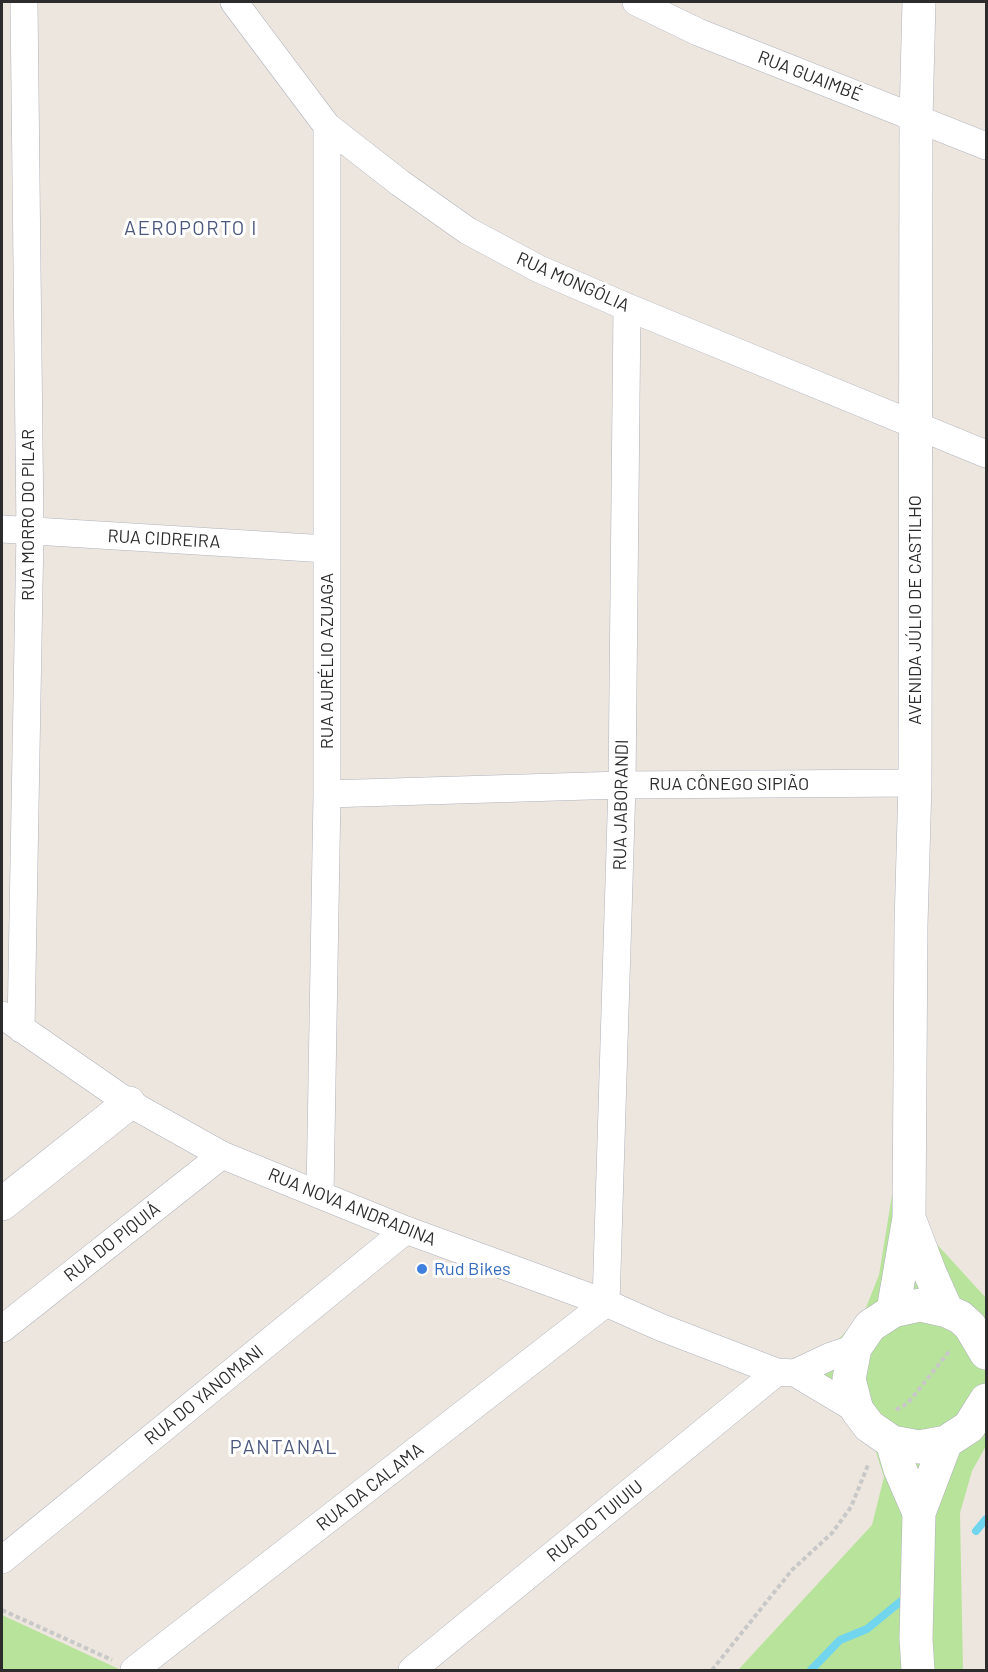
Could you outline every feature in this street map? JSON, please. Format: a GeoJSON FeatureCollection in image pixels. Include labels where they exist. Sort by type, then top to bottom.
{"type":"FeatureCollection","features":[{"type":"Feature","properties":{"kind":"main road","name":"AVENIDA JÚLIO DE CASTILHO"},"geometry":{"type":"LineString","coordinates":[[909,1218],[915,783],[916,118],[919,2]]}},
{"type":"Feature","properties":{"kind":"main road"},"geometry":{"type":"LineString","coordinates":[[2,1204],[129,1103]]}},
{"type":"Feature","properties":{"kind":"main road"},"geometry":{"type":"LineString","coordinates":[[893,1311],[909,1218]]}},
{"type":"Feature","properties":{"kind":"main road"},"geometry":{"type":"LineString","coordinates":[[909,1218],[968,1315],[987,1353]]}},
{"type":"Feature","properties":{"kind":"main road"},"geometry":{"type":"LineString","coordinates":[[917,1655],[919,1524],[900,1469],[873,1426],[849,1379],[855,1348],[870,1326],[893,1311],[920,1305],[968,1315]]}},
{"type":"Feature","properties":{"kind":"main road"},"geometry":{"type":"LineString","coordinates":[[873,1426],[919,1447],[972,1425]]}},
{"type":"Feature","properties":{"kind":"main road"},"geometry":{"type":"LineString","coordinates":[[919,1524],[972,1425]]}},
{"type":"Feature","properties":{"kind":"street","name":"RUA MORRO DO PILAR"},"geometry":{"type":"LineString","coordinates":[[11,1022],[30,531],[24,2]]}},
{"type":"Feature","properties":{"kind":"street","name":"RUA MONGÓLIA"},"geometry":{"type":"LineString","coordinates":[[234,2],[327,126],[400,183],[468,231],[539,269],[627,307],[987,454]]}},
{"type":"Feature","properties":{"kind":"street","name":"RUA GUAIMBÉ"},"geometry":{"type":"LineString","coordinates":[[636,2],[698,32],[987,146]]}},
{"type":"Feature","properties":{"kind":"street","name":"RUA AURÉLIO AZUAGA"},"geometry":{"type":"LineString","coordinates":[[320,1195],[327,794],[327,126]]}},
{"type":"Feature","properties":{"kind":"street","name":"RUA JABORANDI"},"geometry":{"type":"LineString","coordinates":[[606,1303],[622,785],[627,307]]}},
{"type":"Feature","properties":{"kind":"street","name":"RUA CIDREIRA"},"geometry":{"type":"LineString","coordinates":[[2,529],[327,549]]}},
{"type":"Feature","properties":{"kind":"street","name":"RUA CÔNEGO SIPIÃO"},"geometry":{"type":"LineString","coordinates":[[327,794],[622,785],[915,783]]}},
{"type":"Feature","properties":{"kind":"street","name":"RUA NOVA ANDRADINA"},"geometry":{"type":"LineString","coordinates":[[11,1022],[129,1103],[222,1155],[406,1230],[606,1303],[660,1327],[786,1372],[873,1426]]}},
{"type":"Feature","properties":{"kind":"street","name":"RUA DO PIQUIÁ"},"geometry":{"type":"LineString","coordinates":[[2,1329],[222,1155]]}},
{"type":"Feature","properties":{"kind":"street","name":"RUA DO YANOMANI"},"geometry":{"type":"LineString","coordinates":[[2,1560],[406,1230]]}},
{"type":"Feature","properties":{"kind":"street","name":"RUA DA CALAMA"},"geometry":{"type":"LineString","coordinates":[[134,1670],[606,1303]]}},
{"type":"Feature","properties":{"kind":"street"},"geometry":{"type":"LineString","coordinates":[[786,1372],[855,1348]]}},
{"type":"Feature","properties":{"kind":"street","name":"RUA DO TUIUIU"},"geometry":{"type":"LineString","coordinates":[[412,1671],[786,1372]]}},
{"type":"Feature","properties":{"kind":"path"},"geometry":{"type":"LineString","coordinates":[[712,1671],[792,1570],[832,1533],[851,1507],[869,1461],[873,1426],[908,1403],[968,1315]]}},
{"type":"Feature","properties":{"kind":"path"},"geometry":{"type":"LineString","coordinates":[[2,1610],[134,1670]]}},
{"type":"Feature","properties":{"kind":"green space"},"geometry":{"type":"Polygon","coordinates":[[[892,1195],[986,1298],[986,1446],[972,1471],[960,1513],[963,1670],[738,1670],[872,1525],[884,1477],[874,1446],[849,1415],[782,1367],[840,1338],[865,1310],[879,1275],[892,1195]]]}},
{"type":"Feature","properties":{"kind":"green space"},"geometry":{"type":"Polygon","coordinates":[[[2,1615],[121,1670],[2,1670],[2,1615]]]}},
{"type":"Feature","properties":{"kind":"waterway"},"geometry":{"type":"LineString","coordinates":[[976,1531],[986,1519]]}},
{"type":"Feature","properties":{"kind":"waterway"},"geometry":{"type":"LineString","coordinates":[[811,1670],[840,1640],[867,1629],[906,1597]]}},
{"type":"Feature","properties":{"kind":"place","name":"Rud Bikes"},"geometry":{"type":"Point","coordinates":[422,1269]}},
{"type":"Feature","properties":{"kind":"district","name":"AEROPORTO I"},"geometry":{"type":"Point","coordinates":[191,228]}},
{"type":"Feature","properties":{"kind":"district","name":"PANTANAL"},"geometry":{"type":"Point","coordinates":[284,1447]}}]}
